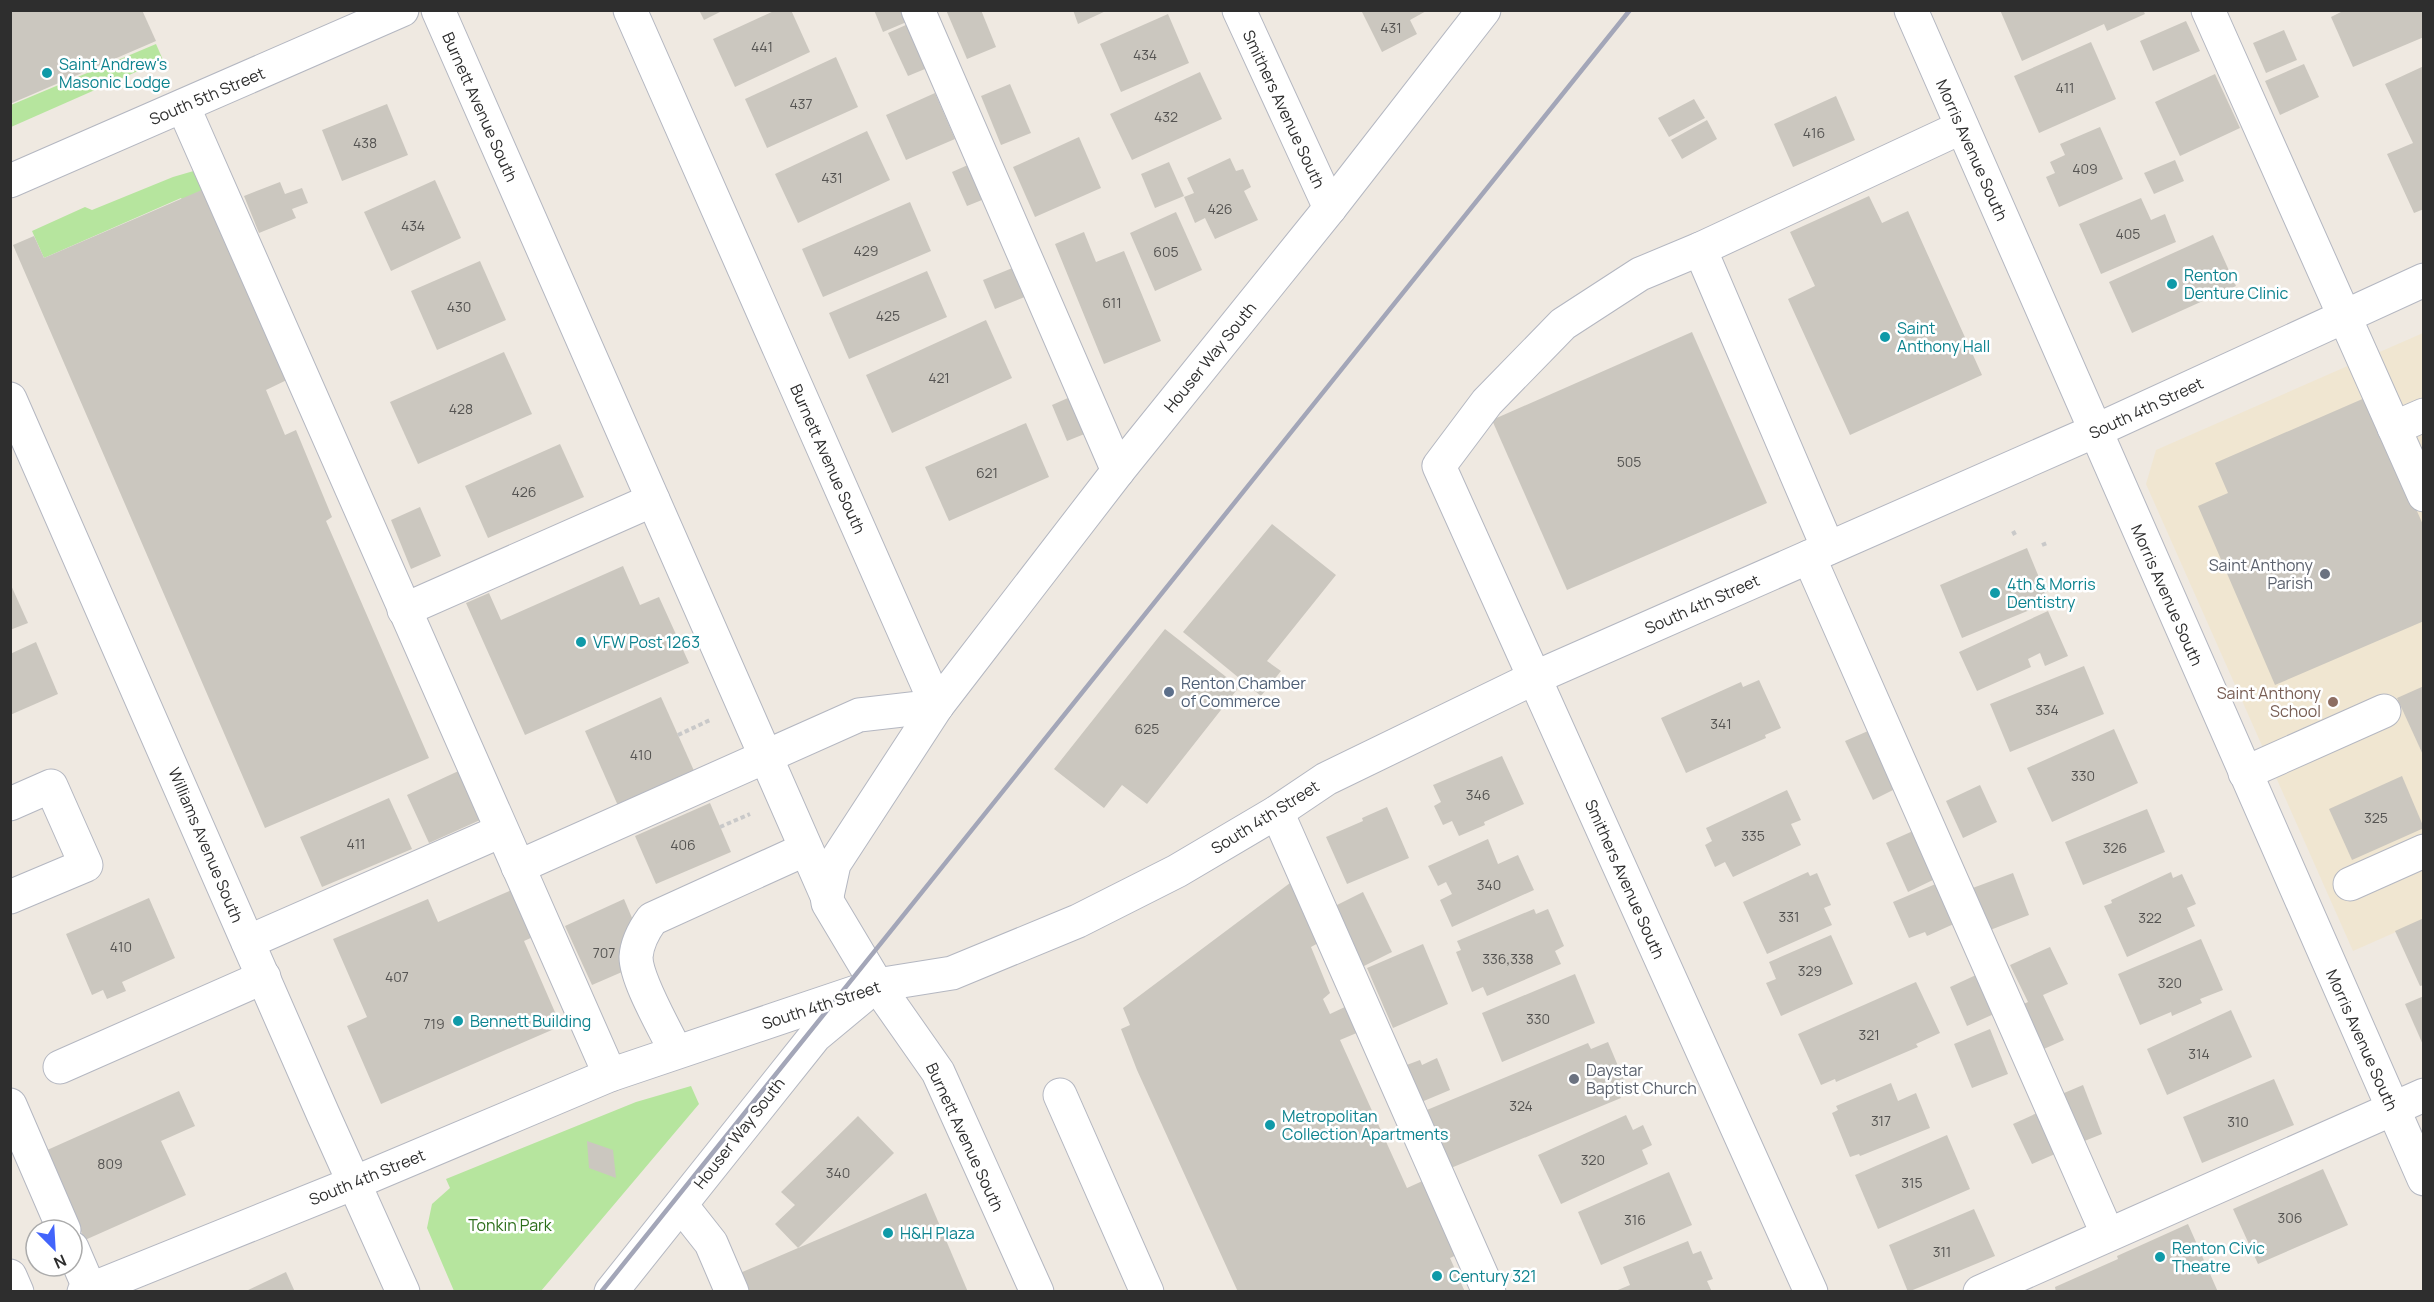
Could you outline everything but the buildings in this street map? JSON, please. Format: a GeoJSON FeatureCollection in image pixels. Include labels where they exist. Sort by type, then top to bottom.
{"type":"FeatureCollection","features":[{"type":"Feature","properties":{"kind":"street","name":"South 5th Street"},"geometry":{"type":"LineString","coordinates":[[10,181],[402,10]]}},
{"type":"Feature","properties":{"kind":"street","name":"Burnett Avenue South"},"geometry":{"type":"LineString","coordinates":[[438,10],[827,896],[828,903],[877,985],[938,1072],[1037,1292]]}},
{"type":"Feature","properties":{"kind":"street","name":"Burnett Avenue South"},"geometry":{"type":"LineString","coordinates":[[630,10],[937,706]]}},
{"type":"Feature","properties":{"kind":"street"},"geometry":{"type":"LineString","coordinates":[[918,10],[1118,471]]}},
{"type":"Feature","properties":{"kind":"street","name":"Smithers Avenue South"},"geometry":{"type":"LineString","coordinates":[[1239,10],[1330,208]]}},
{"type":"Feature","properties":{"kind":"street","name":"Houser Way South"},"geometry":{"type":"LineString","coordinates":[[937,706],[1118,471],[1330,208],[1484,10]]}},
{"type":"Feature","properties":{"kind":"street","name":"Morris Avenue South"},"geometry":{"type":"LineString","coordinates":[[1911,10],[2424,1179]]}},
{"type":"Feature","properties":{"kind":"street"},"geometry":{"type":"LineString","coordinates":[[2208,10],[2424,495]]}},
{"type":"Feature","properties":{"kind":"street"},"geometry":{"type":"LineString","coordinates":[[183,106],[610,1075]]}},
{"type":"Feature","properties":{"kind":"street"},"geometry":{"type":"LineString","coordinates":[[1962,126],[1700,249],[1819,553],[2107,1233]]}},
{"type":"Feature","properties":{"kind":"street","name":"Smithers Avenue South"},"geometry":{"type":"LineString","coordinates":[[1700,249],[1640,274],[1563,324],[1487,402],[1439,466],[1811,1292]]}},
{"type":"Feature","properties":{"kind":"street","name":"South 4th Street"},"geometry":{"type":"LineString","coordinates":[[88,1291],[354,1183],[610,1075],[877,985],[952,973],[1078,921],[1177,871],[1277,812],[1326,779],[1534,678],[2096,431],[2424,280]]}},
{"type":"Feature","properties":{"kind":"street","name":"Williams Avenue South"},"geometry":{"type":"LineString","coordinates":[[10,399],[403,1292]]}},
{"type":"Feature","properties":{"kind":"street"},"geometry":{"type":"LineString","coordinates":[[2394,428],[2424,415]]}},
{"type":"Feature","properties":{"kind":"street"},"geometry":{"type":"LineString","coordinates":[[404,610],[653,500]]}},
{"type":"Feature","properties":{"kind":"street"},"geometry":{"type":"LineString","coordinates":[[518,867],[859,715],[937,706]]}},
{"type":"Feature","properties":{"kind":"street"},"geometry":{"type":"LineString","coordinates":[[827,896],[834,864],[937,706]]}},
{"type":"Feature","properties":{"kind":"street"},"geometry":{"type":"LineString","coordinates":[[2245,773],[2384,711]]}},
{"type":"Feature","properties":{"kind":"street"},"geometry":{"type":"LineString","coordinates":[[10,804],[51,786],[86,865],[10,897]]}},
{"type":"Feature","properties":{"kind":"street"},"geometry":{"type":"LineString","coordinates":[[1277,812],[1489,1292]]}},
{"type":"Feature","properties":{"kind":"street"},"geometry":{"type":"LineString","coordinates":[[248,942],[501,831]]}},
{"type":"Feature","properties":{"kind":"street"},"geometry":{"type":"LineString","coordinates":[[676,1052],[641,978],[636,957],[641,933],[652,919],[806,849]]}},
{"type":"Feature","properties":{"kind":"street"},"geometry":{"type":"LineString","coordinates":[[2350,884],[2424,851]]}},
{"type":"Feature","properties":{"kind":"street"},"geometry":{"type":"LineString","coordinates":[[60,1067],[264,977]]}},
{"type":"Feature","properties":{"kind":"street","name":"Houser Way South"},"geometry":{"type":"LineString","coordinates":[[611,1292],[815,1036],[877,985]]}},
{"type":"Feature","properties":{"kind":"street"},"geometry":{"type":"LineString","coordinates":[[1060,1095],[1147,1292]]}},
{"type":"Feature","properties":{"kind":"street"},"geometry":{"type":"LineString","coordinates":[[1980,1292],[2107,1233],[2424,1095]]}},
{"type":"Feature","properties":{"kind":"street"},"geometry":{"type":"LineString","coordinates":[[10,1105],[59,1218]]}},
{"type":"Feature","properties":{"kind":"street"},"geometry":{"type":"LineString","coordinates":[[681,1205],[711,1243],[732,1292]]}},
{"type":"Feature","properties":{"kind":"street"},"geometry":{"type":"LineString","coordinates":[[10,1276],[17,1292]]}},
{"type":"Feature","properties":{"kind":"path"},"geometry":{"type":"LineString","coordinates":[[678,735],[715,718]]}},
{"type":"Feature","properties":{"kind":"path"},"geometry":{"type":"LineString","coordinates":[[720,827],[756,812]]}},
{"type":"Feature","properties":{"kind":"shaded area","name":"Saint Anthony School"},"geometry":{"type":"Polygon","coordinates":[[[2423,333],[2423,920],[2353,951],[2146,484],[2156,450],[2423,333]]]}},
{"type":"Feature","properties":{"kind":"green space"},"geometry":{"type":"Polygon","coordinates":[[[156,44],[163,60],[11,127],[11,105],[156,44]]]}},
{"type":"Feature","properties":{"kind":"green space"},"geometry":{"type":"Polygon","coordinates":[[[197,170],[208,188],[183,201],[181,198],[44,258],[32,231],[85,207],[92,210],[173,177],[197,170]]]}},
{"type":"Feature","properties":{"kind":"green space","name":"Tonkin Park"},"geometry":{"type":"Polygon","coordinates":[[[691,1086],[699,1104],[541,1291],[454,1291],[427,1228],[432,1204],[450,1188],[446,1179],[636,1102],[691,1086]]]}},
{"type":"Feature","properties":{"kind":"railway"},"geometry":{"type":"LineString","coordinates":[[601,1292],[1630,10]]}},
{"type":"Feature","properties":{"kind":"place","name":"Saint Andrew's Masonic Lodge"},"geometry":{"type":"Point","coordinates":[47,73]}},
{"type":"Feature","properties":{"kind":"place","name":"Renton Denture Clinic"},"geometry":{"type":"Point","coordinates":[2172,284]}},
{"type":"Feature","properties":{"kind":"place","name":"Saint Anthony Hall"},"geometry":{"type":"Point","coordinates":[1885,337]}},
{"type":"Feature","properties":{"kind":"place","name":"Saint Anthony Parish"},"geometry":{"type":"Point","coordinates":[2325,574]}},
{"type":"Feature","properties":{"kind":"place","name":"4th & Morris Dentistry"},"geometry":{"type":"Point","coordinates":[1995,593]}},
{"type":"Feature","properties":{"kind":"place","name":"VFW Post 1263"},"geometry":{"type":"Point","coordinates":[581,642]}},
{"type":"Feature","properties":{"kind":"place","name":"Renton Chamber of Commerce"},"geometry":{"type":"Point","coordinates":[1169,692]}},
{"type":"Feature","properties":{"kind":"place","name":"Saint Anthony School"},"geometry":{"type":"Point","coordinates":[2333,702]}},
{"type":"Feature","properties":{"kind":"place","name":"Bennett Building"},"geometry":{"type":"Point","coordinates":[458,1021]}},
{"type":"Feature","properties":{"kind":"place","name":"Daystar Baptist Church"},"geometry":{"type":"Point","coordinates":[1574,1079]}},
{"type":"Feature","properties":{"kind":"place","name":"Metropolitan Collection Apartments"},"geometry":{"type":"Point","coordinates":[1270,1125]}},
{"type":"Feature","properties":{"kind":"place","name":"H&H Plaza"},"geometry":{"type":"Point","coordinates":[888,1233]}},
{"type":"Feature","properties":{"kind":"place","name":"Renton Civic Theatre"},"geometry":{"type":"Point","coordinates":[2160,1257]}},
{"type":"Feature","properties":{"kind":"place","name":"Century 321"},"geometry":{"type":"Point","coordinates":[1437,1276]}}]}
